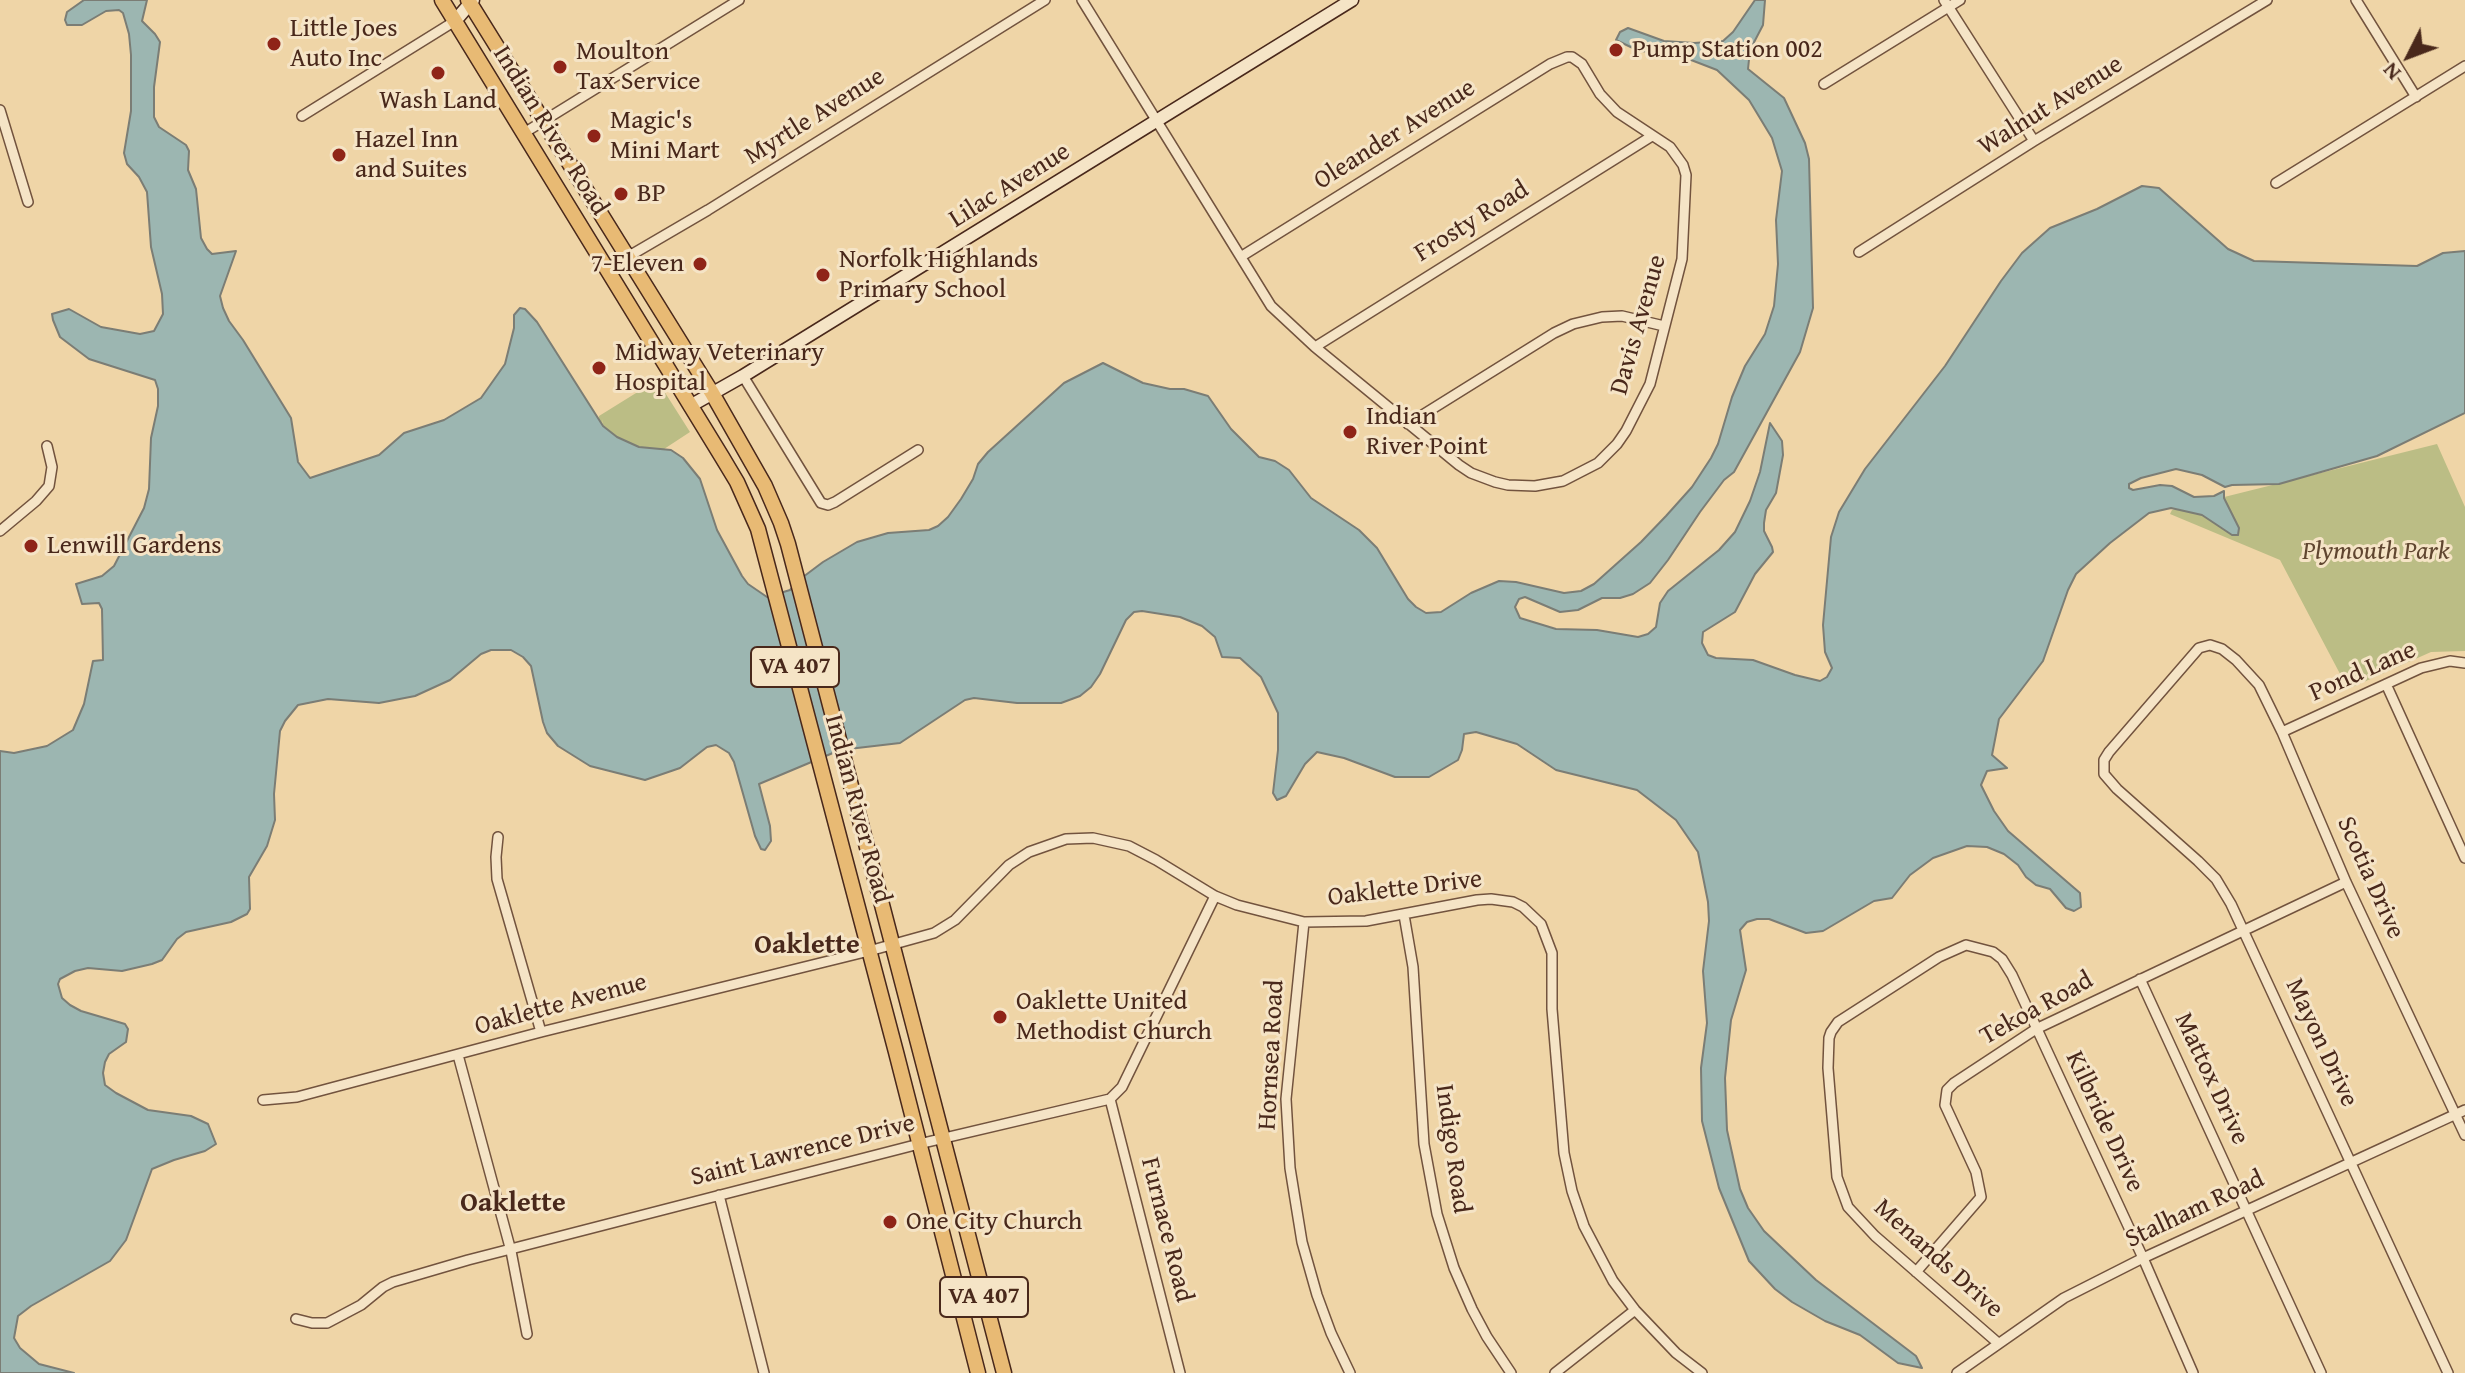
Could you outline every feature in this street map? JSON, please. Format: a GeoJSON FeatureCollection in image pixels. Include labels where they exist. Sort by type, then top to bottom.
{"type":"FeatureCollection","features":[{"type":"Feature","properties":{"kind":"main road","name":"Indian River Road"},"geometry":{"type":"LineString","coordinates":[[442,0],[737,482],[758,529],[978,1373]]}},
{"type":"Feature","properties":{"kind":"main road","name":"Indian River Road"},"geometry":{"type":"LineString","coordinates":[[470,1],[712,393],[765,486],[781,523],[1004,1373]]}},
{"type":"Feature","properties":{"kind":"street"},"geometry":{"type":"LineString","coordinates":[[524,133],[739,0]]}},
{"type":"Feature","properties":{"kind":"street","name":"Myrtle Avenue"},"geometry":{"type":"LineString","coordinates":[[607,269],[721,202],[1045,0]]}},
{"type":"Feature","properties":{"kind":"street","name":"Davis Avenue"},"geometry":{"type":"LineString","coordinates":[[1082,0],[1271,306],[1315,347],[1459,465],[1483,478],[1522,486],[1563,481],[1598,463],[1617,444],[1650,384],[1682,259],[1686,175],[1677,155],[1617,112],[1600,94],[1582,64],[1572,57]]}},
{"type":"Feature","properties":{"kind":"street","name":"Lilac Avenue"},"geometry":{"type":"LineString","coordinates":[[690,406],[1352,0]]}},
{"type":"Feature","properties":{"kind":"street"},"geometry":{"type":"LineString","coordinates":[[1824,84],[1946,4],[1960,0]]}},
{"type":"Feature","properties":{"kind":"street","name":"Walnut Avenue"},"geometry":{"type":"LineString","coordinates":[[1859,252],[2034,141],[2267,0]]}},
{"type":"Feature","properties":{"kind":"street"},"geometry":{"type":"LineString","coordinates":[[2356,0],[2416,97]]}},
{"type":"Feature","properties":{"kind":"street"},"geometry":{"type":"LineString","coordinates":[[302,116],[455,21],[470,1]]}},
{"type":"Feature","properties":{"kind":"street"},"geometry":{"type":"LineString","coordinates":[[1946,4],[2034,141]]}},
{"type":"Feature","properties":{"kind":"street","name":"Oleander Avenue"},"geometry":{"type":"LineString","coordinates":[[1242,256],[1559,58],[1572,57]]}},
{"type":"Feature","properties":{"kind":"street"},"geometry":{"type":"LineString","coordinates":[[2276,183],[2465,66]]}},
{"type":"Feature","properties":{"kind":"street"},"geometry":{"type":"LineString","coordinates":[[0,110],[28,202]]}},
{"type":"Feature","properties":{"kind":"street","name":"Frosty Road"},"geometry":{"type":"LineString","coordinates":[[1315,347],[1652,136]]}},
{"type":"Feature","properties":{"kind":"street"},"geometry":{"type":"LineString","coordinates":[[1408,424],[1573,324],[1622,316],[1664,326]]}},
{"type":"Feature","properties":{"kind":"street"},"geometry":{"type":"LineString","coordinates":[[743,376],[821,503],[828,505],[835,502],[918,450]]}},
{"type":"Feature","properties":{"kind":"street"},"geometry":{"type":"LineString","coordinates":[[0,531],[44,494],[49,486],[52,467],[47,446]]}},
{"type":"Feature","properties":{"kind":"street","name":"Scotia Drive"},"geometry":{"type":"LineString","coordinates":[[2103,768],[2109,752],[2199,648],[2210,645],[2222,649],[2236,660],[2259,685],[2282,732],[2346,882],[2460,1112],[2465,1135]]}},
{"type":"Feature","properties":{"kind":"street","name":"Pond Lane"},"geometry":{"type":"LineString","coordinates":[[2282,732],[2435,664],[2450,661],[2465,663]]}},
{"type":"Feature","properties":{"kind":"street"},"geometry":{"type":"LineString","coordinates":[[2386,684],[2465,858]]}},
{"type":"Feature","properties":{"kind":"street","name":"Mayon Drive"},"geometry":{"type":"LineString","coordinates":[[2103,768],[2107,780],[2216,879],[2244,931],[2448,1373]]}},
{"type":"Feature","properties":{"kind":"street"},"geometry":{"type":"LineString","coordinates":[[498,837],[497,879],[541,1032]]}},
{"type":"Feature","properties":{"kind":"street","name":"Oaklette Drive"},"geometry":{"type":"LineString","coordinates":[[869,951],[934,933],[955,920],[1009,865],[1029,852],[1066,839],[1093,838],[1129,846],[1215,896],[1237,905],[1304,922],[1349,923],[1491,899],[1513,902],[1523,907],[1541,924],[1552,953],[1552,1009],[1564,1153],[1584,1226],[1613,1281],[1635,1310],[1661,1338],[1702,1373]]}},
{"type":"Feature","properties":{"kind":"street","name":"Tekoa Road"},"geometry":{"type":"LineString","coordinates":[[1916,1272],[1981,1197],[1976,1172],[1945,1105],[1947,1090],[1954,1083],[2036,1029],[2346,882]]}},
{"type":"Feature","properties":{"kind":"street"},"geometry":{"type":"LineString","coordinates":[[1110,1099],[1122,1087],[1215,896]]}},
{"type":"Feature","properties":{"kind":"street","name":"Indigo Road"},"geometry":{"type":"LineString","coordinates":[[1404,915],[1413,967],[1424,1144],[1437,1214],[1454,1268],[1472,1309],[1511,1373]]}},
{"type":"Feature","properties":{"kind":"street","name":"Hornsea Road"},"geometry":{"type":"LineString","coordinates":[[1304,922],[1286,1099],[1292,1189],[1302,1242],[1317,1295],[1350,1373]]}},
{"type":"Feature","properties":{"kind":"street","name":"Menands Drive"},"geometry":{"type":"LineString","coordinates":[[1979,947],[1966,945],[1939,957],[1838,1022],[1829,1038],[1828,1068],[1840,1188],[1848,1207],[1857,1219],[1998,1343]]}},
{"type":"Feature","properties":{"kind":"street","name":"Kilbride Drive"},"geometry":{"type":"LineString","coordinates":[[1979,947],[2002,959],[2012,975],[2193,1373]]}},
{"type":"Feature","properties":{"kind":"street","name":"Oaklette Avenue"},"geometry":{"type":"LineString","coordinates":[[263,1100],[297,1097],[541,1032],[869,951]]}},
{"type":"Feature","properties":{"kind":"street","name":"Mattox Drive"},"geometry":{"type":"LineString","coordinates":[[2140,979],[2321,1373]]}},
{"type":"Feature","properties":{"kind":"street"},"geometry":{"type":"LineString","coordinates":[[458,1055],[511,1251],[527,1334]]}},
{"type":"Feature","properties":{"kind":"street","name":"Saint Lawrence Drive"},"geometry":{"type":"LineString","coordinates":[[296,1319],[327,1323],[361,1305],[393,1282],[468,1260],[919,1144],[1110,1099]]}},
{"type":"Feature","properties":{"kind":"street","name":"Furnace Road"},"geometry":{"type":"LineString","coordinates":[[1110,1099],[1180,1373]]}},
{"type":"Feature","properties":{"kind":"street","name":"Stalham Road"},"geometry":{"type":"LineString","coordinates":[[1957,1373],[2064,1298],[2143,1258],[2460,1112]]}},
{"type":"Feature","properties":{"kind":"street"},"geometry":{"type":"LineString","coordinates":[[719,1195],[764,1373]]}},
{"type":"Feature","properties":{"kind":"street"},"geometry":{"type":"LineString","coordinates":[[1555,1373],[1635,1310]]}},
{"type":"Feature","properties":{"kind":"green space"},"geometry":{"type":"Polygon","coordinates":[[[657,380],[690,432],[629,472],[599,444],[603,419],[593,459],[599,416],[657,380]]]}},
{"type":"Feature","properties":{"kind":"green space","name":"Plymouth Park"},"geometry":{"type":"Polygon","coordinates":[[[2437,444],[2465,507],[2465,651],[2431,652],[2348,689],[2280,560],[2170,514],[2172,510],[2437,444]]]}},
{"type":"Feature","properties":{"kind":"water"},"geometry":{"type":"Polygon","coordinates":[[[84,0],[147,0],[142,21],[160,42],[154,117],[159,127],[186,145],[189,151],[188,170],[196,189],[201,238],[207,249],[212,254],[236,251],[220,296],[223,308],[291,418],[298,462],[310,478],[379,455],[404,433],[444,420],[481,398],[505,364],[514,315],[520,308],[525,309],[537,322],[603,426],[617,437],[639,447],[671,450],[683,458],[700,479],[717,530],[742,576],[767,597],[790,590],[823,562],[857,542],[888,533],[929,530],[938,526],[961,499],[978,464],[988,452],[1064,383],[1103,363],[1143,383],[1208,396],[1231,429],[1259,457],[1275,461],[1289,470],[1311,498],[1359,530],[1377,548],[1408,599],[1426,613],[1441,612],[1471,593],[1499,581],[1564,593],[1581,591],[1594,584],[1641,542],[1692,487],[1718,444],[1732,397],[1745,366],[1765,334],[1774,306],[1778,264],[1776,220],[1782,171],[1772,138],[1749,100],[1717,70],[1673,53],[1639,51],[1616,40],[1620,32],[1628,28],[1664,41],[1723,41],[1755,0],[1765,0],[1763,25],[1750,50],[1748,69],[1784,98],[1809,159],[1813,308],[1800,352],[1734,472],[1724,480],[1650,583],[1633,594],[1602,598],[1578,610],[1560,612],[1525,597],[1519,599],[1515,607],[1520,618],[1556,629],[1597,630],[1638,637],[1648,634],[1656,627],[1660,603],[1668,591],[1719,550],[1735,532],[1760,472],[1770,423],[1782,441],[1783,455],[1776,493],[1766,510],[1764,523],[1773,552],[1755,574],[1735,612],[1703,632],[1702,643],[1708,655],[1716,658],[1753,660],[1820,681],[1827,677],[1832,668],[1825,652],[1823,625],[1831,537],[1839,512],[1865,469],[1945,366],[2022,253],[2050,228],[2142,186],[2159,188],[2228,249],[2254,261],[2417,266],[2443,253],[2465,251],[2465,413],[2377,456],[2279,484],[2225,487],[2202,475],[2176,469],[2129,484],[2133,490],[2172,486],[2194,497],[2214,496],[2224,491],[2224,498],[2239,528],[2238,535],[2232,535],[2202,515],[2171,508],[2149,513],[2110,543],[2076,574],[2043,661],[1999,719],[1992,755],[2007,768],[1987,771],[1981,785],[2008,831],[2080,893],[2081,907],[2074,911],[2066,908],[2050,889],[2036,885],[2004,854],[1987,847],[1967,846],[1933,858],[1910,875],[1892,898],[1874,901],[1823,931],[1806,933],[1769,919],[1747,922],[1740,930],[1746,970],[1731,1020],[1725,1078],[1727,1130],[1740,1189],[1748,1208],[1764,1231],[1816,1280],[1916,1356],[1922,1368],[1898,1363],[1860,1335],[1825,1321],[1792,1302],[1749,1261],[1719,1188],[1702,1121],[1701,1068],[1707,1023],[1703,971],[1708,902],[1698,852],[1676,820],[1637,790],[1556,770],[1517,744],[1476,732],[1464,734],[1458,760],[1429,777],[1395,777],[1344,758],[1317,752],[1305,764],[1286,796],[1277,800],[1273,793],[1278,713],[1261,677],[1240,658],[1222,657],[1215,637],[1202,626],[1180,617],[1142,611],[1134,612],[1126,620],[1100,674],[1080,696],[1061,703],[965,700],[900,743],[840,750],[759,784],[770,826],[771,841],[765,850],[761,849],[755,836],[729,753],[716,745],[707,747],[680,768],[645,780],[590,766],[558,746],[547,733],[531,666],[511,650],[491,650],[481,654],[450,680],[415,696],[379,703],[328,699],[298,705],[280,731],[274,794],[275,820],[267,846],[249,877],[250,909],[247,914],[231,922],[186,932],[162,960],[152,964],[122,971],[88,968],[60,979],[58,984],[62,998],[70,1005],[125,1024],[128,1029],[126,1042],[109,1054],[105,1062],[105,1085],[148,1110],[191,1116],[208,1124],[216,1144],[205,1151],[152,1169],[126,1240],[110,1261],[18,1316],[14,1338],[20,1348],[39,1364],[74,1373],[0,1373],[0,751],[14,753],[47,746],[73,730],[84,704],[93,661],[103,660],[102,609],[99,603],[82,604],[76,584],[102,576],[114,566],[144,508],[149,489],[151,438],[158,406],[155,380],[89,359],[60,337],[53,320],[52,314],[69,309],[101,327],[140,334],[154,331],[163,314],[162,294],[151,247],[147,192],[127,164],[124,153],[131,111],[129,34],[123,13],[119,10],[106,11],[82,25],[67,25],[67,12],[84,0]]]}},
{"type":"Feature","properties":{"kind":"place","name":"Little Joes Auto Inc"},"geometry":{"type":"Point","coordinates":[274,44]}},
{"type":"Feature","properties":{"kind":"place","name":"Pump Station 002"},"geometry":{"type":"Point","coordinates":[1616,50]}},
{"type":"Feature","properties":{"kind":"place","name":"Moulton Tax Service"},"geometry":{"type":"Point","coordinates":[560,67]}},
{"type":"Feature","properties":{"kind":"place","name":"Wash Land"},"geometry":{"type":"Point","coordinates":[438,73]}},
{"type":"Feature","properties":{"kind":"place","name":"Magic's Mini Mart"},"geometry":{"type":"Point","coordinates":[594,136]}},
{"type":"Feature","properties":{"kind":"place","name":"Hazel Inn and Suites"},"geometry":{"type":"Point","coordinates":[339,155]}},
{"type":"Feature","properties":{"kind":"place","name":"BP"},"geometry":{"type":"Point","coordinates":[621,194]}},
{"type":"Feature","properties":{"kind":"place","name":"7-Eleven"},"geometry":{"type":"Point","coordinates":[700,264]}},
{"type":"Feature","properties":{"kind":"place","name":"Norfolk Highlands Primary School"},"geometry":{"type":"Point","coordinates":[823,275]}},
{"type":"Feature","properties":{"kind":"place","name":"Midway Veterinary Hospital"},"geometry":{"type":"Point","coordinates":[599,368]}},
{"type":"Feature","properties":{"kind":"place","name":"Indian River Point"},"geometry":{"type":"Point","coordinates":[1350,432]}},
{"type":"Feature","properties":{"kind":"place","name":"Lenwill Gardens"},"geometry":{"type":"Point","coordinates":[31,546]}},
{"type":"Feature","properties":{"kind":"place","name":"Oaklette United Methodist Church"},"geometry":{"type":"Point","coordinates":[1000,1017]}},
{"type":"Feature","properties":{"kind":"place","name":"One City Church"},"geometry":{"type":"Point","coordinates":[890,1222]}},
{"type":"Feature","properties":{"kind":"district","name":"Oaklette"},"geometry":{"type":"Point","coordinates":[807,946]}},
{"type":"Feature","properties":{"kind":"district","name":"Oaklette"},"geometry":{"type":"Point","coordinates":[513,1204]}}]}
